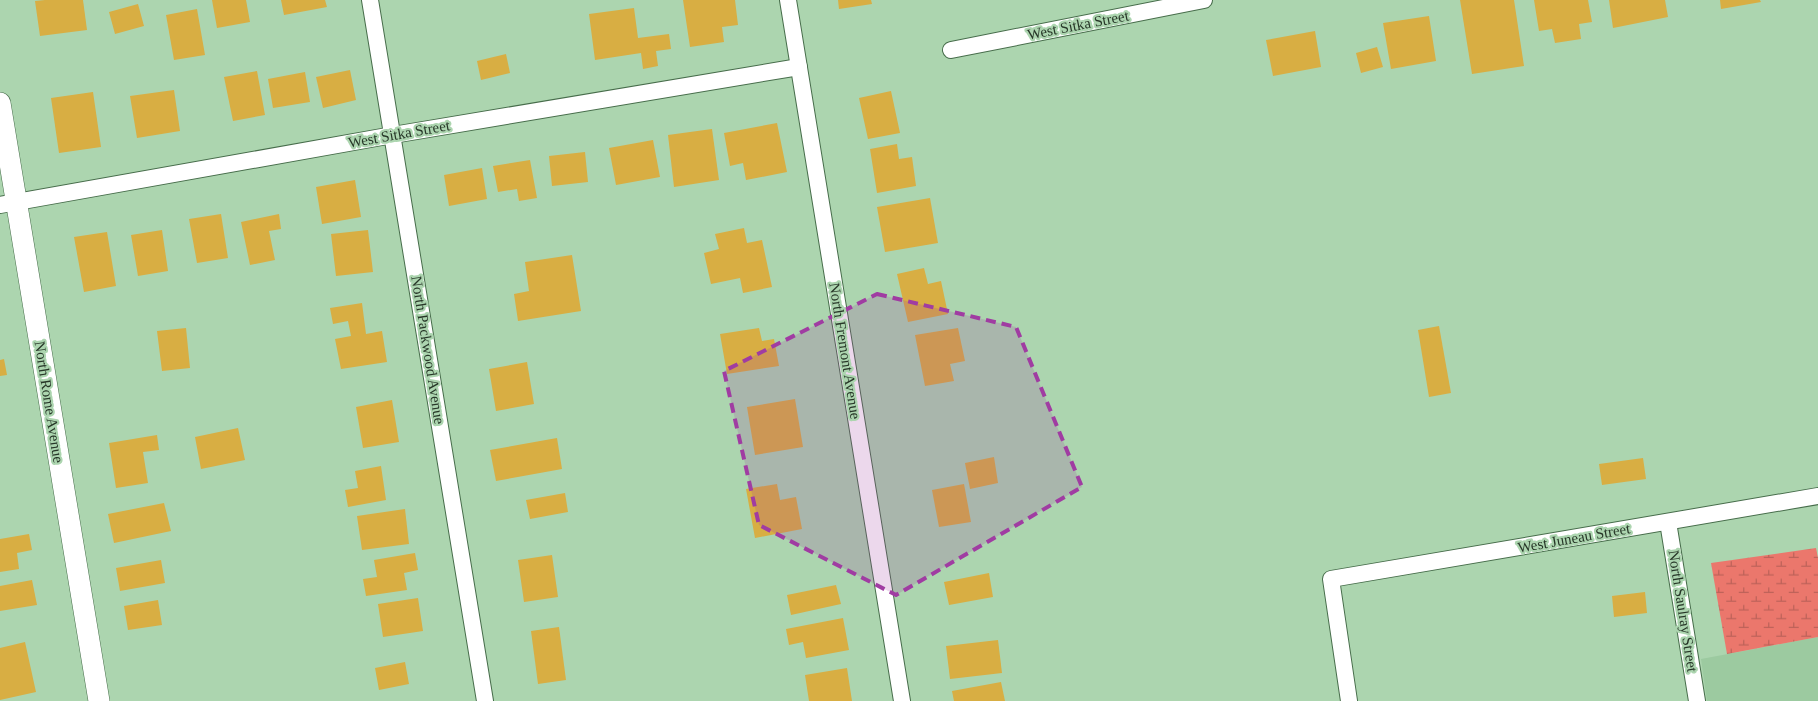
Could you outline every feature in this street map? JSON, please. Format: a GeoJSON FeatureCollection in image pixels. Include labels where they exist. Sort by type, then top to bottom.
{"type":"FeatureCollection","features":[{"type":"Feature","properties":{"kind":"street","name":"North Packwood Avenue"},"geometry":{"type":"LineString","coordinates":[[370,0],[485,701]]}},
{"type":"Feature","properties":{"kind":"street","name":"North Fremont Avenue"},"geometry":{"type":"LineString","coordinates":[[788,0],[902,701]]}},
{"type":"Feature","properties":{"kind":"street","name":"West Sitka Street"},"geometry":{"type":"LineString","coordinates":[[951,50],[1204,0]]}},
{"type":"Feature","properties":{"kind":"street","name":"West Sitka Street"},"geometry":{"type":"LineString","coordinates":[[8,204],[393,135],[799,67]]}},
{"type":"Feature","properties":{"kind":"street","name":"North Rome Avenue"},"geometry":{"type":"LineString","coordinates":[[0,103],[8,204],[99,701]]}},
{"type":"Feature","properties":{"kind":"street","name":"West Juneau Street"},"geometry":{"type":"LineString","coordinates":[[1349,701],[1331,579],[1818,496]]}},
{"type":"Feature","properties":{"kind":"street","name":"North Saulray Street"},"geometry":{"type":"LineString","coordinates":[[1668,522],[1697,701]]}},
{"type":"Feature","properties":{"kind":"highlighted area"},"geometry":{"type":"Polygon","coordinates":[[[877,294],[1016,327],[1082,487],[896,595],[759,525],[724,371],[877,294]]]}},
{"type":"Feature","properties":{"kind":"shaded area"},"geometry":{"type":"Polygon","coordinates":[[[1818,637],[1818,701],[1707,701],[1701,659],[1818,637]]]}},
{"type":"Feature","properties":{"kind":"green space"},"geometry":{"type":"Polygon","coordinates":[[[1816,548],[1818,558],[1818,637],[1727,654],[1711,563],[1816,548]]]}},
{"type":"Feature","properties":{"kind":"building"},"geometry":{"type":"Polygon","coordinates":[[[83,0],[87,30],[40,36],[35,1],[83,0]]]}},
{"type":"Feature","properties":{"kind":"building"},"geometry":{"type":"Polygon","coordinates":[[[212,0],[246,0],[250,22],[217,28],[212,0]]]}},
{"type":"Feature","properties":{"kind":"building"},"geometry":{"type":"Polygon","coordinates":[[[281,0],[325,0],[327,7],[284,15],[281,0]]]}},
{"type":"Feature","properties":{"kind":"building"},"geometry":{"type":"Polygon","coordinates":[[[683,0],[735,0],[738,25],[722,27],[724,42],[690,47],[683,0]]]}},
{"type":"Feature","properties":{"kind":"building"},"geometry":{"type":"Polygon","coordinates":[[[838,0],[871,0],[872,4],[839,9],[838,0]]]}},
{"type":"Feature","properties":{"kind":"building"},"geometry":{"type":"Polygon","coordinates":[[[1460,0],[1514,0],[1524,66],[1472,74],[1460,0]]]}},
{"type":"Feature","properties":{"kind":"building"},"geometry":{"type":"Polygon","coordinates":[[[1534,0],[1588,0],[1592,22],[1579,24],[1581,39],[1555,43],[1552,29],[1539,31],[1534,0]]]}},
{"type":"Feature","properties":{"kind":"building"},"geometry":{"type":"Polygon","coordinates":[[[1609,0],[1665,0],[1668,17],[1613,28],[1609,0]]]}},
{"type":"Feature","properties":{"kind":"building"},"geometry":{"type":"Polygon","coordinates":[[[1720,0],[1760,0],[1761,2],[1721,9],[1720,0]]]}},
{"type":"Feature","properties":{"kind":"building"},"geometry":{"type":"Polygon","coordinates":[[[138,4],[144,26],[115,34],[109,12],[138,4]]]}},
{"type":"Feature","properties":{"kind":"building"},"geometry":{"type":"Polygon","coordinates":[[[634,8],[638,38],[669,34],[671,49],[656,51],[658,66],[643,69],[641,53],[595,60],[589,14],[634,8]]]}},
{"type":"Feature","properties":{"kind":"building"},"geometry":{"type":"Polygon","coordinates":[[[197,9],[205,55],[174,60],[166,15],[197,9]]]}},
{"type":"Feature","properties":{"kind":"building"},"geometry":{"type":"Polygon","coordinates":[[[1429,16],[1436,61],[1391,69],[1383,23],[1429,16]]]}},
{"type":"Feature","properties":{"kind":"building"},"geometry":{"type":"Polygon","coordinates":[[[1315,31],[1321,67],[1273,76],[1266,40],[1315,31]]]}},
{"type":"Feature","properties":{"kind":"building"},"geometry":{"type":"Polygon","coordinates":[[[1377,47],[1383,67],[1361,73],[1356,53],[1377,47]]]}},
{"type":"Feature","properties":{"kind":"building"},"geometry":{"type":"Polygon","coordinates":[[[506,54],[510,73],[481,80],[477,61],[506,54]]]}},
{"type":"Feature","properties":{"kind":"building"},"geometry":{"type":"Polygon","coordinates":[[[350,70],[356,100],[323,108],[316,77],[350,70]]]}},
{"type":"Feature","properties":{"kind":"building"},"geometry":{"type":"Polygon","coordinates":[[[257,71],[265,115],[233,121],[224,77],[257,71]]]}},
{"type":"Feature","properties":{"kind":"building"},"geometry":{"type":"Polygon","coordinates":[[[305,72],[310,102],[273,108],[268,79],[305,72]]]}},
{"type":"Feature","properties":{"kind":"building"},"geometry":{"type":"Polygon","coordinates":[[[174,90],[180,131],[137,138],[130,96],[174,90]]]}},
{"type":"Feature","properties":{"kind":"building"},"geometry":{"type":"Polygon","coordinates":[[[891,91],[900,133],[868,139],[859,98],[891,91]]]}},
{"type":"Feature","properties":{"kind":"building"},"geometry":{"type":"Polygon","coordinates":[[[93,92],[101,147],[59,153],[51,98],[93,92]]]}},
{"type":"Feature","properties":{"kind":"building"},"geometry":{"type":"Polygon","coordinates":[[[777,123],[787,172],[746,180],[743,163],[730,166],[724,133],[777,123]]]}},
{"type":"Feature","properties":{"kind":"building"},"geometry":{"type":"Polygon","coordinates":[[[712,129],[719,180],[674,187],[668,135],[712,129]]]}},
{"type":"Feature","properties":{"kind":"building"},"geometry":{"type":"Polygon","coordinates":[[[653,140],[660,177],[616,185],[609,148],[653,140]]]}},
{"type":"Feature","properties":{"kind":"building"},"geometry":{"type":"Polygon","coordinates":[[[897,144],[899,159],[912,157],[916,186],[877,193],[870,149],[897,144]]]}},
{"type":"Feature","properties":{"kind":"building"},"geometry":{"type":"Polygon","coordinates":[[[585,152],[588,182],[552,186],[549,156],[585,152]]]}},
{"type":"Feature","properties":{"kind":"building"},"geometry":{"type":"Polygon","coordinates":[[[530,160],[537,198],[519,201],[517,189],[498,192],[493,166],[530,160]]]}},
{"type":"Feature","properties":{"kind":"building"},"geometry":{"type":"Polygon","coordinates":[[[482,168],[487,199],[449,206],[444,175],[482,168]]]}},
{"type":"Feature","properties":{"kind":"building"},"geometry":{"type":"Polygon","coordinates":[[[355,180],[361,217],[322,224],[316,187],[355,180]]]}},
{"type":"Feature","properties":{"kind":"building"},"geometry":{"type":"Polygon","coordinates":[[[930,198],[938,243],[885,252],[877,207],[930,198]]]}},
{"type":"Feature","properties":{"kind":"building"},"geometry":{"type":"Polygon","coordinates":[[[221,214],[228,258],[197,263],[189,219],[221,214]]]}},
{"type":"Feature","properties":{"kind":"building"},"geometry":{"type":"Polygon","coordinates":[[[279,214],[281,229],[269,231],[275,260],[250,265],[241,222],[279,214]]]}},
{"type":"Feature","properties":{"kind":"building"},"geometry":{"type":"Polygon","coordinates":[[[744,228],[747,243],[762,240],[772,287],[743,293],[740,278],[711,284],[704,253],[719,249],[715,234],[744,228]]]}},
{"type":"Feature","properties":{"kind":"building"},"geometry":{"type":"Polygon","coordinates":[[[162,230],[168,271],[138,276],[131,235],[162,230]]]}},
{"type":"Feature","properties":{"kind":"building"},"geometry":{"type":"Polygon","coordinates":[[[368,230],[373,272],[336,276],[331,234],[368,230]]]}},
{"type":"Feature","properties":{"kind":"building"},"geometry":{"type":"Polygon","coordinates":[[[107,232],[116,286],[84,292],[74,237],[107,232]]]}},
{"type":"Feature","properties":{"kind":"building"},"geometry":{"type":"Polygon","coordinates":[[[572,255],[581,311],[518,321],[514,294],[529,291],[525,262],[572,255]]]}},
{"type":"Feature","properties":{"kind":"building"},"geometry":{"type":"Polygon","coordinates":[[[924,268],[928,284],[941,281],[948,314],[908,322],[897,274],[924,268]]]}},
{"type":"Feature","properties":{"kind":"building"},"geometry":{"type":"Polygon","coordinates":[[[362,303],[366,334],[382,331],[387,362],[341,369],[335,339],[351,336],[348,321],[333,324],[330,308],[362,303]]]}},
{"type":"Feature","properties":{"kind":"building"},"geometry":{"type":"Polygon","coordinates":[[[1439,326],[1451,393],[1429,397],[1418,330],[1439,326]]]}},
{"type":"Feature","properties":{"kind":"building"},"geometry":{"type":"Polygon","coordinates":[[[186,328],[190,368],[162,371],[157,331],[186,328]]]}},
{"type":"Feature","properties":{"kind":"building"},"geometry":{"type":"Polygon","coordinates":[[[759,328],[762,341],[774,339],[779,366],[727,374],[720,334],[759,328]]]}},
{"type":"Feature","properties":{"kind":"building"},"geometry":{"type":"Polygon","coordinates":[[[958,328],[965,361],[950,364],[954,381],[925,386],[915,335],[958,328]]]}},
{"type":"Feature","properties":{"kind":"building"},"geometry":{"type":"Polygon","coordinates":[[[4,359],[7,375],[0,376],[0,360],[4,359]]]}},
{"type":"Feature","properties":{"kind":"building"},"geometry":{"type":"Polygon","coordinates":[[[527,362],[534,404],[496,411],[489,369],[527,362]]]}},
{"type":"Feature","properties":{"kind":"building"},"geometry":{"type":"Polygon","coordinates":[[[795,399],[803,447],[755,455],[747,407],[795,399]]]}},
{"type":"Feature","properties":{"kind":"building"},"geometry":{"type":"Polygon","coordinates":[[[392,400],[399,442],[363,448],[356,407],[392,400]]]}},
{"type":"Feature","properties":{"kind":"building"},"geometry":{"type":"Polygon","coordinates":[[[238,428],[245,460],[201,469],[195,437],[238,428]]]}},
{"type":"Feature","properties":{"kind":"building"},"geometry":{"type":"Polygon","coordinates":[[[157,435],[159,450],[143,452],[148,483],[116,488],[109,443],[157,435]]]}},
{"type":"Feature","properties":{"kind":"building"},"geometry":{"type":"Polygon","coordinates":[[[557,438],[562,469],[496,481],[490,450],[557,438]]]}},
{"type":"Feature","properties":{"kind":"building"},"geometry":{"type":"Polygon","coordinates":[[[994,457],[998,483],[970,489],[965,463],[994,457]]]}},
{"type":"Feature","properties":{"kind":"building"},"geometry":{"type":"Polygon","coordinates":[[[1643,458],[1646,479],[1602,485],[1599,464],[1643,458]]]}},
{"type":"Feature","properties":{"kind":"building"},"geometry":{"type":"Polygon","coordinates":[[[381,466],[386,500],[348,507],[345,490],[358,488],[355,471],[381,466]]]}},
{"type":"Feature","properties":{"kind":"building"},"geometry":{"type":"Polygon","coordinates":[[[777,484],[780,500],[796,497],[802,529],[755,538],[746,489],[777,484]]]}},
{"type":"Feature","properties":{"kind":"building"},"geometry":{"type":"Polygon","coordinates":[[[964,484],[971,522],[939,527],[932,490],[964,484]]]}},
{"type":"Feature","properties":{"kind":"building"},"geometry":{"type":"Polygon","coordinates":[[[565,493],[568,512],[530,519],[526,500],[565,493]]]}},
{"type":"Feature","properties":{"kind":"building"},"geometry":{"type":"Polygon","coordinates":[[[164,503],[171,531],[114,543],[108,514],[164,503]]]}},
{"type":"Feature","properties":{"kind":"building"},"geometry":{"type":"Polygon","coordinates":[[[405,509],[409,544],[362,550],[357,516],[405,509]]]}},
{"type":"Feature","properties":{"kind":"building"},"geometry":{"type":"Polygon","coordinates":[[[29,534],[32,550],[17,553],[19,569],[0,572],[0,539],[29,534]]]}},
{"type":"Feature","properties":{"kind":"building"},"geometry":{"type":"Polygon","coordinates":[[[415,553],[418,570],[404,573],[407,590],[366,596],[363,579],[377,577],[374,560],[415,553]]]}},
{"type":"Feature","properties":{"kind":"building"},"geometry":{"type":"Polygon","coordinates":[[[552,555],[558,597],[524,602],[518,560],[552,555]]]}},
{"type":"Feature","properties":{"kind":"building"},"geometry":{"type":"Polygon","coordinates":[[[161,560],[165,583],[120,591],[116,568],[161,560]]]}},
{"type":"Feature","properties":{"kind":"building"},"geometry":{"type":"Polygon","coordinates":[[[989,573],[993,597],[949,605],[944,582],[989,573]]]}},
{"type":"Feature","properties":{"kind":"building"},"geometry":{"type":"Polygon","coordinates":[[[32,580],[37,605],[0,611],[0,586],[32,580]]]}},
{"type":"Feature","properties":{"kind":"building"},"geometry":{"type":"Polygon","coordinates":[[[836,585],[841,604],[791,615],[787,595],[836,585]]]}},
{"type":"Feature","properties":{"kind":"building"},"geometry":{"type":"Polygon","coordinates":[[[1645,592],[1647,613],[1614,617],[1612,596],[1645,592]]]}},
{"type":"Feature","properties":{"kind":"building"},"geometry":{"type":"Polygon","coordinates":[[[418,598],[423,631],[383,637],[378,604],[418,598]]]}},
{"type":"Feature","properties":{"kind":"building"},"geometry":{"type":"Polygon","coordinates":[[[158,600],[162,625],[128,630],[124,606],[158,600]]]}},
{"type":"Feature","properties":{"kind":"building"},"geometry":{"type":"Polygon","coordinates":[[[843,618],[849,650],[806,658],[803,642],[789,645],[786,629],[843,618]]]}},
{"type":"Feature","properties":{"kind":"building"},"geometry":{"type":"Polygon","coordinates":[[[559,627],[566,680],[538,684],[531,631],[559,627]]]}},
{"type":"Feature","properties":{"kind":"building"},"geometry":{"type":"Polygon","coordinates":[[[998,640],[1002,673],[950,679],[946,646],[998,640]]]}},
{"type":"Feature","properties":{"kind":"building"},"geometry":{"type":"Polygon","coordinates":[[[25,642],[36,692],[0,700],[0,648],[25,642]]]}},
{"type":"Feature","properties":{"kind":"building"},"geometry":{"type":"Polygon","coordinates":[[[405,662],[409,684],[379,690],[375,668],[405,662]]]}},
{"type":"Feature","properties":{"kind":"building"},"geometry":{"type":"Polygon","coordinates":[[[847,668],[852,701],[809,701],[805,675],[847,668]]]}},
{"type":"Feature","properties":{"kind":"building"},"geometry":{"type":"Polygon","coordinates":[[[1001,682],[1005,701],[954,701],[952,691],[1001,682]]]}}]}
